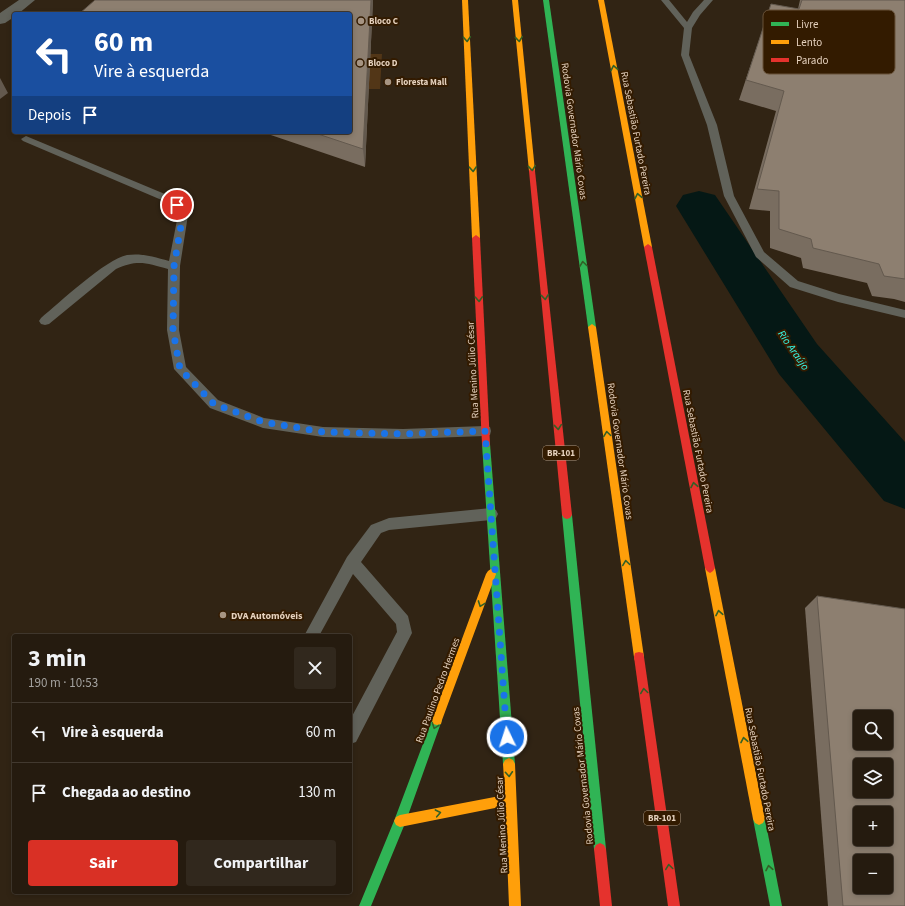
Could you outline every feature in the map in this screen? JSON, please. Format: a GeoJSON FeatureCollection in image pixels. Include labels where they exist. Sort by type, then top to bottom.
{"type":"FeatureCollection","features":[{"type":"Feature","properties":{"kind":"main road","name":"Rua Menino Júlio César"},"geometry":{"type":"LineString","coordinates":[[465,0],[485,431],[511,799],[515,906]]}},
{"type":"Feature","properties":{"kind":"main road","name":"Rodovia Governador Mário Covas"},"geometry":{"type":"LineString","coordinates":[[515,0],[606,906]]}},
{"type":"Feature","properties":{"kind":"main road","name":"Rodovia Governador Mário Covas"},"geometry":{"type":"LineString","coordinates":[[546,0],[674,906]]}},
{"type":"Feature","properties":{"kind":"main road"},"geometry":{"type":"LineString","coordinates":[[549,26],[551,0]]}},
{"type":"Feature","properties":{"kind":"main road","name":"Rua Sebastião Furtado Pereira"},"geometry":{"type":"LineString","coordinates":[[601,0],[648,253],[776,906]]}},
{"type":"Feature","properties":{"kind":"main road","name":"Rua Paulino Pedro Hermes"},"geometry":{"type":"LineString","coordinates":[[365,906],[400,821],[494,567]]}},
{"type":"Feature","properties":{"kind":"main road"},"geometry":{"type":"LineString","coordinates":[[400,821],[511,799]]}},
{"type":"Feature","properties":{"kind":"street"},"geometry":{"type":"LineString","coordinates":[[0,20],[28,0]]}},
{"type":"Feature","properties":{"kind":"lane"},"geometry":{"type":"LineString","coordinates":[[665,0],[688,28]]}},
{"type":"Feature","properties":{"kind":"lane"},"geometry":{"type":"LineString","coordinates":[[709,0],[696,14],[688,28],[685,55],[712,125],[728,196],[760,254],[794,284],[838,298],[905,314]]}},
{"type":"Feature","properties":{"kind":"lane"},"geometry":{"type":"LineString","coordinates":[[26,139],[168,199],[177,205],[183,214],[174,266],[173,330],[180,369],[214,404],[263,422],[323,432],[403,434],[485,431]]}},
{"type":"Feature","properties":{"kind":"lane"},"geometry":{"type":"LineString","coordinates":[[45,321],[112,266],[127,259],[142,258],[174,266]]}},
{"type":"Feature","properties":{"kind":"lane"},"geometry":{"type":"LineString","coordinates":[[312,634],[352,562],[376,529],[389,524],[491,514]]}},
{"type":"Feature","properties":{"kind":"lane"},"geometry":{"type":"LineString","coordinates":[[352,562],[403,621],[405,633],[352,732]]}},
{"type":"Feature","properties":{"kind":"shaded area"},"geometry":{"type":"Polygon","coordinates":[[[370,54],[382,54],[380,89],[368,89],[370,54]]]}},
{"type":"Feature","properties":{"kind":"building"},"geometry":{"type":"Polygon","coordinates":[[[95,0],[371,0],[363,149],[318,134],[352,134],[352,12],[81,12],[95,0]]]}},
{"type":"Feature","properties":{"kind":"building"},"geometry":{"type":"Polygon","coordinates":[[[802,0],[905,0],[905,279],[884,276],[879,264],[813,248],[811,239],[779,229],[779,191],[757,189],[784,91],[746,80],[763,28],[763,74],[895,74],[895,10],[769,10],[771,4],[799,9],[802,0]]]}},
{"type":"Feature","properties":{"kind":"building"},"geometry":{"type":"Polygon","coordinates":[[[817,596],[905,609],[905,906],[843,906],[817,596]]]}},
{"type":"Feature","properties":{"kind":"waterway","name":"Rio Araújo"},"geometry":{"type":"LineString","coordinates":[[699,206],[798,359],[905,483]]}},
{"type":"Feature","properties":{"kind":"traffic: fast"},"geometry":{"type":"LineString","coordinates":[[546,0],[592,327]]}},
{"type":"Feature","properties":{"kind":"traffic: fast"},"geometry":{"type":"LineString","coordinates":[[486,444],[509,764]]}},
{"type":"Feature","properties":{"kind":"traffic: fast"},"geometry":{"type":"LineString","coordinates":[[567,515],[600,849]]}},
{"type":"Feature","properties":{"kind":"traffic: fast"},"geometry":{"type":"LineString","coordinates":[[365,906],[400,821],[437,720]]}},
{"type":"Feature","properties":{"kind":"traffic: fast"},"geometry":{"type":"LineString","coordinates":[[759,819],[776,906]]}},
{"type":"Feature","properties":{"kind":"traffic: slow"},"geometry":{"type":"LineString","coordinates":[[465,0],[476,238]]}},
{"type":"Feature","properties":{"kind":"traffic: slow"},"geometry":{"type":"LineString","coordinates":[[515,0],[532,171]]}},
{"type":"Feature","properties":{"kind":"traffic: slow"},"geometry":{"type":"LineString","coordinates":[[601,0],[648,247]]}},
{"type":"Feature","properties":{"kind":"traffic: slow"},"geometry":{"type":"LineString","coordinates":[[592,327],[639,657]]}},
{"type":"Feature","properties":{"kind":"traffic: slow"},"geometry":{"type":"LineString","coordinates":[[710,568],[759,819]]}},
{"type":"Feature","properties":{"kind":"traffic: slow"},"geometry":{"type":"LineString","coordinates":[[437,720],[491,574]]}},
{"type":"Feature","properties":{"kind":"traffic: slow"},"geometry":{"type":"LineString","coordinates":[[509,764],[515,906]]}},
{"type":"Feature","properties":{"kind":"traffic: slow"},"geometry":{"type":"LineString","coordinates":[[400,821],[511,799]]}},
{"type":"Feature","properties":{"kind":"traffic: jam"},"geometry":{"type":"LineString","coordinates":[[532,171],[567,515]]}},
{"type":"Feature","properties":{"kind":"traffic: jam"},"geometry":{"type":"LineString","coordinates":[[476,238],[486,444]]}},
{"type":"Feature","properties":{"kind":"traffic: jam"},"geometry":{"type":"LineString","coordinates":[[648,247],[710,568]]}},
{"type":"Feature","properties":{"kind":"traffic: jam"},"geometry":{"type":"LineString","coordinates":[[639,657],[674,906]]}},
{"type":"Feature","properties":{"kind":"traffic: jam"},"geometry":{"type":"LineString","coordinates":[[600,849],[606,906]]}},
{"type":"Feature","properties":{"kind":"place","name":"Bloco C"},"geometry":{"type":"Point","coordinates":[361,21]}},
{"type":"Feature","properties":{"kind":"place","name":"Bloco D"},"geometry":{"type":"Point","coordinates":[360,63]}},
{"type":"Feature","properties":{"kind":"place","name":"Floresta Mall"},"geometry":{"type":"Point","coordinates":[388,82]}},
{"type":"Feature","properties":{"kind":"place","name":"DVA Automóveis"},"geometry":{"type":"Point","coordinates":[223,615]}},
{"type":"Feature","properties":{"kind":"route"},"geometry":{"type":"LineString","coordinates":[[177,205],[183,214],[174,266],[173,330],[175,343],[180,369],[214,404],[263,422],[323,432],[403,434],[485,431],[507,737]]}}]}
